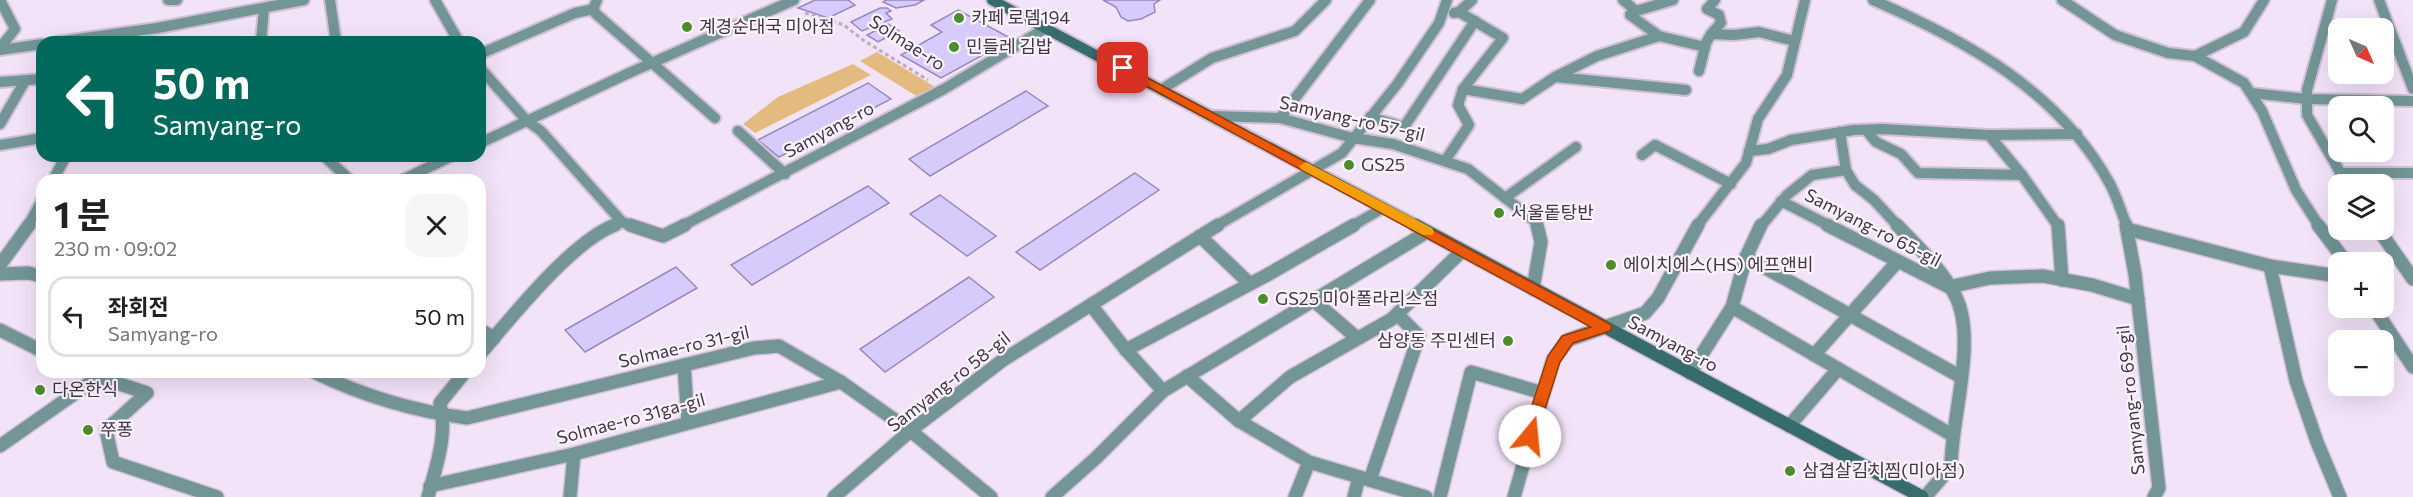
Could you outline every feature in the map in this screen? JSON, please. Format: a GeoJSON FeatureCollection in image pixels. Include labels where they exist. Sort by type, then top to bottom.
{"type":"FeatureCollection","features":[{"type":"Feature","properties":{"kind":"main road","name":"Samyang-ro"},"geometry":{"type":"LineString","coordinates":[[992,0],[1923,497]]}},
{"type":"Feature","properties":{"kind":"street"},"geometry":{"type":"LineString","coordinates":[[0,0],[15,28],[0,49]]}},
{"type":"Feature","properties":{"kind":"street"},"geometry":{"type":"LineString","coordinates":[[168,0],[177,0]]}},
{"type":"Feature","properties":{"kind":"street"},"geometry":{"type":"LineString","coordinates":[[100,36],[304,0]]}},
{"type":"Feature","properties":{"kind":"street"},"geometry":{"type":"LineString","coordinates":[[330,0],[335,36]]}},
{"type":"Feature","properties":{"kind":"street"},"geometry":{"type":"LineString","coordinates":[[435,0],[456,36]]}},
{"type":"Feature","properties":{"kind":"street"},"geometry":{"type":"LineString","coordinates":[[486,140],[651,63],[794,0]]}},
{"type":"Feature","properties":{"kind":"street"},"geometry":{"type":"LineString","coordinates":[[1162,89],[1212,58],[1295,31],[1326,0]]}},
{"type":"Feature","properties":{"kind":"street"},"geometry":{"type":"LineString","coordinates":[[1280,118],[1370,0]]}},
{"type":"Feature","properties":{"kind":"street","name":"Samyang-ro 58-gil"},"geometry":{"type":"LineString","coordinates":[[834,497],[1002,360],[1200,236],[1342,153],[1398,83],[1439,23],[1445,0]]}},
{"type":"Feature","properties":{"kind":"street"},"geometry":{"type":"LineString","coordinates":[[1442,14],[1459,12],[1472,0]]}},
{"type":"Feature","properties":{"kind":"street"},"geometry":{"type":"LineString","coordinates":[[1623,0],[1636,11]]}},
{"type":"Feature","properties":{"kind":"street"},"geometry":{"type":"LineString","coordinates":[[1673,0],[1636,11],[1630,15],[1659,36],[1705,47]]}},
{"type":"Feature","properties":{"kind":"street"},"geometry":{"type":"LineString","coordinates":[[1699,70],[1711,34],[1721,23],[1719,15],[1707,9],[1715,0]]}},
{"type":"Feature","properties":{"kind":"street"},"geometry":{"type":"LineString","coordinates":[[1514,497],[1553,360],[1568,340],[1645,313],[1658,298],[1695,229],[1746,163],[1758,119],[1787,75],[1805,0]]}},
{"type":"Feature","properties":{"kind":"street","name":"Samyang-ro 69-gil"},"geometry":{"type":"LineString","coordinates":[[1873,0],[1908,14],[1995,63],[2032,91],[2086,144],[2110,183],[2127,229],[2138,299],[2159,489],[2154,497]]}},
{"type":"Feature","properties":{"kind":"street"},"geometry":{"type":"LineString","coordinates":[[2062,0],[2115,35],[2168,53],[2195,56],[2244,83],[2251,93],[2296,190],[2338,252]]}},
{"type":"Feature","properties":{"kind":"street"},"geometry":{"type":"LineString","coordinates":[[2195,56],[2244,32],[2264,0]]}},
{"type":"Feature","properties":{"kind":"street"},"geometry":{"type":"LineString","coordinates":[[2332,0],[2307,90],[2307,115],[2340,173],[2413,172]]}},
{"type":"Feature","properties":{"kind":"street"},"geometry":{"type":"LineString","coordinates":[[2379,0],[2413,88]]}},
{"type":"Feature","properties":{"kind":"street"},"geometry":{"type":"LineString","coordinates":[[486,51],[596,4],[595,13],[715,118]]}},
{"type":"Feature","properties":{"kind":"street"},"geometry":{"type":"LineString","coordinates":[[262,36],[264,8]]}},
{"type":"Feature","properties":{"kind":"street"},"geometry":{"type":"LineString","coordinates":[[1445,161],[1469,125],[1458,105],[1463,89],[1503,38],[1459,12]]}},
{"type":"Feature","properties":{"kind":"street"},"geometry":{"type":"LineString","coordinates":[[1370,117],[1404,127],[1475,21]]}},
{"type":"Feature","properties":{"kind":"street","name":"Samyang-ro"},"geometry":{"type":"LineString","coordinates":[[622,222],[663,236],[944,89],[1046,28]]}},
{"type":"Feature","properties":{"kind":"street"},"geometry":{"type":"LineString","coordinates":[[133,36],[136,31]]}},
{"type":"Feature","properties":{"kind":"street"},"geometry":{"type":"LineString","coordinates":[[1711,34],[1732,36],[1756,32],[1794,41]]}},
{"type":"Feature","properties":{"kind":"street"},"geometry":{"type":"LineString","coordinates":[[1463,89],[1522,99],[1555,77],[1597,56],[1659,36]]}},
{"type":"Feature","properties":{"kind":"street"},"geometry":{"type":"LineString","coordinates":[[0,49],[36,45]]}},
{"type":"Feature","properties":{"kind":"street"},"geometry":{"type":"LineString","coordinates":[[486,75],[527,121],[541,131],[622,222],[601,230],[570,256],[486,347]]}},
{"type":"Feature","properties":{"kind":"street"},"geometry":{"type":"LineString","coordinates":[[1555,77],[1686,90]]}},
{"type":"Feature","properties":{"kind":"street"},"geometry":{"type":"LineString","coordinates":[[0,82],[36,80]]}},
{"type":"Feature","properties":{"kind":"street"},"geometry":{"type":"LineString","coordinates":[[0,124],[25,81]]}},
{"type":"Feature","properties":{"kind":"street"},"geometry":{"type":"LineString","coordinates":[[2251,93],[2307,99],[2413,101]]}},
{"type":"Feature","properties":{"kind":"street","name":"Samyang-ro 57-gil"},"geometry":{"type":"LineString","coordinates":[[1213,116],[1280,118],[1353,138],[1393,144],[1468,169],[1536,222],[1541,242],[1533,289]]}},
{"type":"Feature","properties":{"kind":"street"},"geometry":{"type":"LineString","coordinates":[[1749,152],[1768,149],[1791,140],[1866,130],[1989,135],[2077,134]]}},
{"type":"Feature","properties":{"kind":"street"},"geometry":{"type":"LineString","coordinates":[[1866,130],[1876,142],[1901,154],[1918,173],[2022,175]]}},
{"type":"Feature","properties":{"kind":"street"},"geometry":{"type":"LineString","coordinates":[[738,131],[785,174]]}},
{"type":"Feature","properties":{"kind":"street"},"geometry":{"type":"LineString","coordinates":[[1840,132],[1846,170],[1855,185],[1874,200],[1934,265],[1956,296],[1964,327],[1961,377],[1952,435],[1951,467],[1923,497]]}},
{"type":"Feature","properties":{"kind":"street"},"geometry":{"type":"LineString","coordinates":[[1989,135],[2022,175],[2058,225],[2062,280]]}},
{"type":"Feature","properties":{"kind":"street"},"geometry":{"type":"LineString","coordinates":[[0,145],[36,139]]}},
{"type":"Feature","properties":{"kind":"street"},"geometry":{"type":"LineString","coordinates":[[1642,155],[1655,146],[1731,184]]}},
{"type":"Feature","properties":{"kind":"street"},"geometry":{"type":"LineString","coordinates":[[1505,198],[1576,147]]}},
{"type":"Feature","properties":{"kind":"street"},"geometry":{"type":"LineString","coordinates":[[330,162],[344,174]]}},
{"type":"Feature","properties":{"kind":"street"},"geometry":{"type":"LineString","coordinates":[[414,174],[440,162]]}},
{"type":"Feature","properties":{"kind":"street","name":"Samyang-ro 65-gil"},"geometry":{"type":"LineString","coordinates":[[1690,374],[1732,307],[1746,257],[1763,221],[1781,201],[1812,175],[1846,170]]}},
{"type":"Feature","properties":{"kind":"street","name":"Samyang-ro 65-gil"},"geometry":{"type":"LineString","coordinates":[[1781,201],[1948,287]]}},
{"type":"Feature","properties":{"kind":"street"},"geometry":{"type":"LineString","coordinates":[[1126,350],[1250,284],[1383,208]]}},
{"type":"Feature","properties":{"kind":"street"},"geometry":{"type":"LineString","coordinates":[[0,265],[24,233],[36,211]]}},
{"type":"Feature","properties":{"kind":"street"},"geometry":{"type":"LineString","coordinates":[[2127,229],[2270,266],[2328,275]]}},
{"type":"Feature","properties":{"kind":"street"},"geometry":{"type":"LineString","coordinates":[[1052,497],[1096,458],[1163,391],[1427,232]]}},
{"type":"Feature","properties":{"kind":"street"},"geometry":{"type":"LineString","coordinates":[[1200,236],[1250,284]]}},
{"type":"Feature","properties":{"kind":"street"},"geometry":{"type":"LineString","coordinates":[[2386,240],[2413,279]]}},
{"type":"Feature","properties":{"kind":"street"},"geometry":{"type":"LineString","coordinates":[[1239,421],[1290,377],[1397,314],[1462,251]]}},
{"type":"Feature","properties":{"kind":"street"},"geometry":{"type":"LineString","coordinates":[[1746,257],[1961,377]]}},
{"type":"Feature","properties":{"kind":"street"},"geometry":{"type":"LineString","coordinates":[[1814,355],[1898,261]]}},
{"type":"Feature","properties":{"kind":"street"},"geometry":{"type":"LineString","coordinates":[[2270,266],[2296,381],[2317,442],[2340,497]]}},
{"type":"Feature","properties":{"kind":"street"},"geometry":{"type":"LineString","coordinates":[[0,274],[36,275]]}},
{"type":"Feature","properties":{"kind":"street","name":"Samyang-ro 69-gil"},"geometry":{"type":"LineString","coordinates":[[1948,287],[1990,278],[2043,276],[2092,285],[2138,299]]}},
{"type":"Feature","properties":{"kind":"street"},"geometry":{"type":"LineString","coordinates":[[1313,300],[1358,338]]}},
{"type":"Feature","properties":{"kind":"street"},"geometry":{"type":"LineString","coordinates":[[1091,305],[1126,350],[1163,391]]}},
{"type":"Feature","properties":{"kind":"street"},"geometry":{"type":"LineString","coordinates":[[1732,307],[1952,435]]}},
{"type":"Feature","properties":{"kind":"street"},"geometry":{"type":"LineString","coordinates":[[1354,497],[1364,478],[1419,336],[1397,314]]}},
{"type":"Feature","properties":{"kind":"street"},"geometry":{"type":"LineString","coordinates":[[2381,318],[2413,367]]}},
{"type":"Feature","properties":{"kind":"street"},"geometry":{"type":"LineString","coordinates":[[0,330],[36,348]]}},
{"type":"Feature","properties":{"kind":"street"},"geometry":{"type":"LineString","coordinates":[[486,333],[494,338]]}},
{"type":"Feature","properties":{"kind":"street","name":"Solmae-ro 31-gil"},"geometry":{"type":"LineString","coordinates":[[332,378],[424,412],[467,418],[754,348],[779,346],[841,382],[912,432],[991,497]]}},
{"type":"Feature","properties":{"kind":"street"},"geometry":{"type":"LineString","coordinates":[[684,365],[688,422]]}},
{"type":"Feature","properties":{"kind":"street"},"geometry":{"type":"LineString","coordinates":[[1788,426],[1838,369]]}},
{"type":"Feature","properties":{"kind":"street"},"geometry":{"type":"LineString","coordinates":[[1440,497],[1471,372],[1543,393]]}},
{"type":"Feature","properties":{"kind":"street"},"geometry":{"type":"LineString","coordinates":[[1186,376],[1239,421],[1309,462],[1426,497]]}},
{"type":"Feature","properties":{"kind":"street"},"geometry":{"type":"LineString","coordinates":[[3,440],[92,378]]}},
{"type":"Feature","properties":{"kind":"street"},"geometry":{"type":"LineString","coordinates":[[104,378],[147,393],[106,430],[113,462],[217,497]]}},
{"type":"Feature","properties":{"kind":"street"},"geometry":{"type":"LineString","coordinates":[[429,492],[445,416],[440,403],[460,378]]}},
{"type":"Feature","properties":{"kind":"street","name":"Solmae-ro 31ga-gil"},"geometry":{"type":"LineString","coordinates":[[429,492],[841,382]]}},
{"type":"Feature","properties":{"kind":"street"},"geometry":{"type":"LineString","coordinates":[[570,497],[574,454]]}},
{"type":"Feature","properties":{"kind":"street"},"geometry":{"type":"LineString","coordinates":[[1295,497],[1309,462]]}},
{"type":"Feature","properties":{"kind":"path","name":"Solmae-ro"},"geometry":{"type":"LineString","coordinates":[[780,6],[846,25],[881,52],[944,89]]}},
{"type":"Feature","properties":{"kind":"shaded area"},"geometry":{"type":"Polygon","coordinates":[[[877,52],[937,88],[918,97],[860,61],[877,52]]]}},
{"type":"Feature","properties":{"kind":"shaded area"},"geometry":{"type":"Polygon","coordinates":[[[853,64],[871,75],[755,133],[743,124],[778,97],[853,64]]]}},
{"type":"Feature","properties":{"kind":"building"},"geometry":{"type":"Polygon","coordinates":[[[815,0],[848,0],[855,5],[828,18],[798,8],[815,0]]]}},
{"type":"Feature","properties":{"kind":"building"},"geometry":{"type":"Polygon","coordinates":[[[886,0],[924,0],[915,5],[896,8],[883,2],[886,0]]]}},
{"type":"Feature","properties":{"kind":"building"},"geometry":{"type":"Polygon","coordinates":[[[1103,0],[1160,0],[1154,4],[1155,12],[1141,19],[1128,21],[1121,17],[1116,7],[1103,0]]]}},
{"type":"Feature","properties":{"kind":"building"},"geometry":{"type":"Polygon","coordinates":[[[880,8],[887,8],[891,11],[886,13],[892,19],[862,31],[851,22],[880,8]]]}},
{"type":"Feature","properties":{"kind":"building"},"geometry":{"type":"Polygon","coordinates":[[[958,10],[1012,39],[941,78],[901,55],[942,32],[931,25],[958,10]]]}},
{"type":"Feature","properties":{"kind":"building"},"geometry":{"type":"Polygon","coordinates":[[[888,24],[899,31],[878,42],[867,35],[888,24]]]}},
{"type":"Feature","properties":{"kind":"building"},"geometry":{"type":"Polygon","coordinates":[[[868,83],[891,99],[779,157],[758,140],[868,83]]]}},
{"type":"Feature","properties":{"kind":"building"},"geometry":{"type":"Polygon","coordinates":[[[1026,91],[1048,106],[930,176],[909,159],[1026,91]]]}},
{"type":"Feature","properties":{"kind":"building"},"geometry":{"type":"Polygon","coordinates":[[[1135,173],[1159,190],[1040,270],[1016,252],[1135,173]]]}},
{"type":"Feature","properties":{"kind":"building"},"geometry":{"type":"Polygon","coordinates":[[[868,186],[889,203],[752,285],[731,265],[868,186]]]}},
{"type":"Feature","properties":{"kind":"building"},"geometry":{"type":"Polygon","coordinates":[[[940,195],[996,236],[967,256],[910,214],[940,195]]]}},
{"type":"Feature","properties":{"kind":"building"},"geometry":{"type":"Polygon","coordinates":[[[676,267],[697,288],[585,352],[565,330],[676,267]]]}},
{"type":"Feature","properties":{"kind":"building"},"geometry":{"type":"Polygon","coordinates":[[[969,277],[994,297],[885,372],[860,349],[969,277]]]}},
{"type":"Feature","properties":{"kind":"slow traffic"},"geometry":{"type":"LineString","coordinates":[[1306,166],[1427,232]]}},
{"type":"Feature","properties":{"kind":"place","name":"카페 로뎀194"},"geometry":{"type":"Point","coordinates":[959,18]}},
{"type":"Feature","properties":{"kind":"place","name":"계경순대국 미아점"},"geometry":{"type":"Point","coordinates":[687,27]}},
{"type":"Feature","properties":{"kind":"place","name":"민들레 김밥"},"geometry":{"type":"Point","coordinates":[954,47]}},
{"type":"Feature","properties":{"kind":"place","name":"GS25"},"geometry":{"type":"Point","coordinates":[1349,165]}},
{"type":"Feature","properties":{"kind":"place","name":"서울돝탕반"},"geometry":{"type":"Point","coordinates":[1499,213]}},
{"type":"Feature","properties":{"kind":"place","name":"에이치에스(HS) 에프앤비"},"geometry":{"type":"Point","coordinates":[1611,265]}},
{"type":"Feature","properties":{"kind":"place","name":"GS25 미아폴라리스점"},"geometry":{"type":"Point","coordinates":[1263,299]}},
{"type":"Feature","properties":{"kind":"place","name":"삼양동 주민센터"},"geometry":{"type":"Point","coordinates":[1508,341]}},
{"type":"Feature","properties":{"kind":"place","name":"다온한식"},"geometry":{"type":"Point","coordinates":[40,390]}},
{"type":"Feature","properties":{"kind":"place","name":"쭈퐁"},"geometry":{"type":"Point","coordinates":[88,430]}},
{"type":"Feature","properties":{"kind":"place","name":"삼겹살김치찜(미아점)"},"geometry":{"type":"Point","coordinates":[1790,471]}},
{"type":"Feature","properties":{"kind":"route"},"geometry":{"type":"LineString","coordinates":[[1123,68],[1605,328],[1568,340],[1553,360],[1530,436]]}}]}
